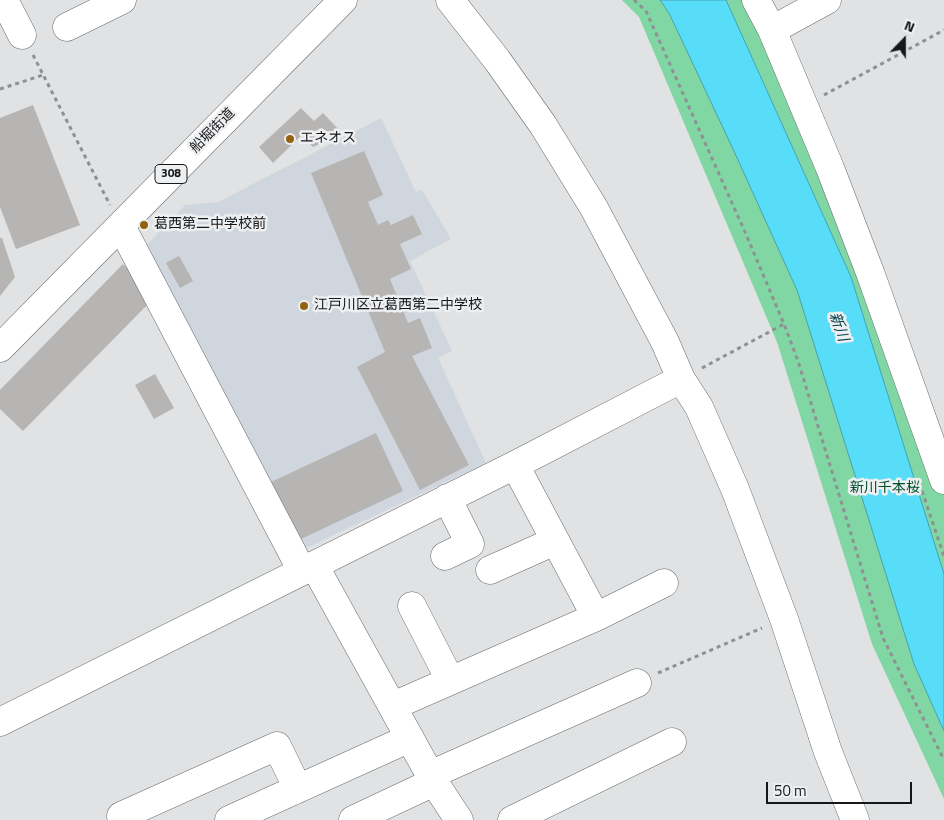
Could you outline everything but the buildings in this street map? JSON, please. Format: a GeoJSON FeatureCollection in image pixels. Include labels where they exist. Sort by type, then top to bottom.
{"type":"FeatureCollection","features":[{"type":"Feature","properties":{"kind":"street"},"geometry":{"type":"LineString","coordinates":[[4,0],[22,35]]}},
{"type":"Feature","properties":{"kind":"street"},"geometry":{"type":"LineString","coordinates":[[67,27],[122,0]]}},
{"type":"Feature","properties":{"kind":"street","name":"船堀街道"},"geometry":{"type":"LineString","coordinates":[[0,348],[343,0]]}},
{"type":"Feature","properties":{"kind":"street"},"geometry":{"type":"LineString","coordinates":[[450,0],[497,60],[543,125],[594,208],[665,342],[681,379],[698,407],[735,489],[784,619],[828,752],[855,820]]}},
{"type":"Feature","properties":{"kind":"street"},"geometry":{"type":"LineString","coordinates":[[756,0],[772,30],[872,275],[944,480]]}},
{"type":"Feature","properties":{"kind":"street"},"geometry":{"type":"LineString","coordinates":[[772,30],[827,0]]}},
{"type":"Feature","properties":{"kind":"street"},"geometry":{"type":"LineString","coordinates":[[121,226],[308,568],[393,706],[432,778],[459,820]]}},
{"type":"Feature","properties":{"kind":"street"},"geometry":{"type":"LineString","coordinates":[[0,722],[515,465],[681,379]]}},
{"type":"Feature","properties":{"kind":"street"},"geometry":{"type":"LineString","coordinates":[[515,465],[596,618]]}},
{"type":"Feature","properties":{"kind":"street"},"geometry":{"type":"LineString","coordinates":[[444,556],[470,544],[447,498]]}},
{"type":"Feature","properties":{"kind":"street"},"geometry":{"type":"LineString","coordinates":[[490,570],[555,540]]}},
{"type":"Feature","properties":{"kind":"street"},"geometry":{"type":"LineString","coordinates":[[393,706],[596,618],[664,583]]}},
{"type":"Feature","properties":{"kind":"street"},"geometry":{"type":"LineString","coordinates":[[412,606],[450,680]]}},
{"type":"Feature","properties":{"kind":"street"},"geometry":{"type":"LineString","coordinates":[[353,820],[432,778],[637,682]]}},
{"type":"Feature","properties":{"kind":"street"},"geometry":{"type":"LineString","coordinates":[[229,820],[410,738]]}},
{"type":"Feature","properties":{"kind":"street"},"geometry":{"type":"LineString","coordinates":[[512,820],[672,742]]}},
{"type":"Feature","properties":{"kind":"street"},"geometry":{"type":"LineString","coordinates":[[122,820],[121,816],[277,746],[298,789]]}},
{"type":"Feature","properties":{"kind":"path"},"geometry":{"type":"LineString","coordinates":[[634,0],[646,11],[784,324],[798,361],[883,638],[944,760]]}},
{"type":"Feature","properties":{"kind":"path"},"geometry":{"type":"LineString","coordinates":[[804,106],[944,30]]}},
{"type":"Feature","properties":{"kind":"path"},"geometry":{"type":"LineString","coordinates":[[22,35],[121,226]]}},
{"type":"Feature","properties":{"kind":"path"},"geometry":{"type":"LineString","coordinates":[[0,89],[43,75]]}},
{"type":"Feature","properties":{"kind":"path"},"geometry":{"type":"LineString","coordinates":[[681,379],[784,324]]}},
{"type":"Feature","properties":{"kind":"path"},"geometry":{"type":"LineString","coordinates":[[637,682],[784,619]]}},
{"type":"Feature","properties":{"kind":"shaded area","name":"江戸川区立葛西第二中学校"},"geometry":{"type":"Polygon","coordinates":[[[381,118],[416,192],[422,190],[451,239],[410,261],[452,351],[438,358],[486,463],[300,551],[147,245],[185,205],[218,202],[381,118]]]}},
{"type":"Feature","properties":{"kind":"green space","name":"新川千本桜"},"geometry":{"type":"Polygon","coordinates":[[[622,0],[756,0],[944,480],[944,799],[872,644],[777,342],[639,17],[622,0]]]}},
{"type":"Feature","properties":{"kind":"water","name":"新川"},"geometry":{"type":"Polygon","coordinates":[[[660,0],[726,0],[851,277],[944,574],[944,731],[914,664],[797,290],[669,13],[660,0]]]}},
{"type":"Feature","properties":{"kind":"place","name":"エネオス"},"geometry":{"type":"Point","coordinates":[290,139]}},
{"type":"Feature","properties":{"kind":"place","name":"葛西第二中学校前"},"geometry":{"type":"Point","coordinates":[144,225]}},
{"type":"Feature","properties":{"kind":"place","name":"江戸川区立葛西第二中学校"},"geometry":{"type":"Point","coordinates":[304,306]}}]}
